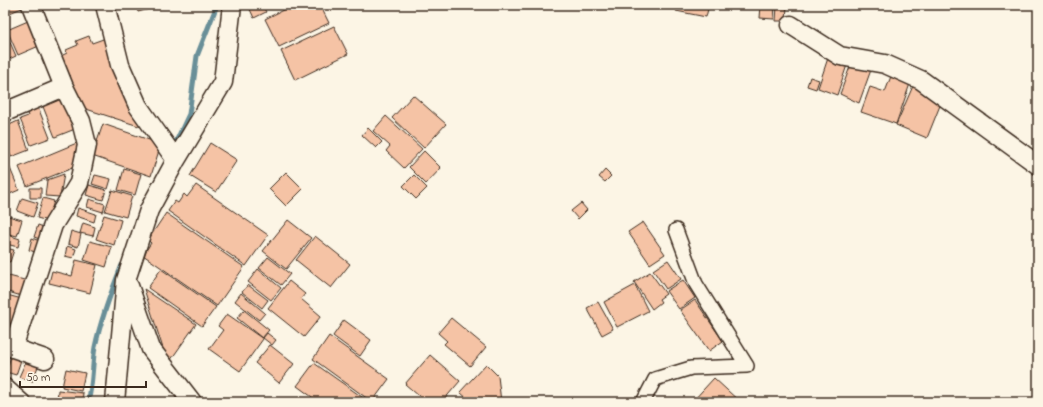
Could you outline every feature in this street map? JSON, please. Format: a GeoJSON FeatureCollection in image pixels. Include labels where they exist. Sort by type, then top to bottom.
{"type":"FeatureCollection","features":[{"type":"Feature","properties":{"kind":"street"},"geometry":{"type":"LineString","coordinates":[[31,5],[64,87],[81,121],[87,145],[79,183],[53,225],[13,348],[45,359]]}},
{"type":"Feature","properties":{"kind":"street"},"geometry":{"type":"LineString","coordinates":[[105,5],[120,65],[138,106],[162,137],[176,160]]}},
{"type":"Feature","properties":{"kind":"street"},"geometry":{"type":"LineString","coordinates":[[115,402],[126,280],[150,210],[176,160],[223,82],[232,5]]}},
{"type":"Feature","properties":{"kind":"street"},"geometry":{"type":"LineString","coordinates":[[791,25],[840,56],[885,64],[921,80],[1038,165]]}},
{"type":"Feature","properties":{"kind":"street"},"geometry":{"type":"LineString","coordinates":[[5,112],[64,87]]}},
{"type":"Feature","properties":{"kind":"street"},"geometry":{"type":"LineString","coordinates":[[642,402],[655,379],[691,368],[747,366],[696,284],[676,230]]}},
{"type":"Feature","properties":{"kind":"street"},"geometry":{"type":"LineString","coordinates":[[126,280],[151,349],[192,402]]}},
{"type":"Feature","properties":{"kind":"street"},"geometry":{"type":"LineString","coordinates":[[5,385],[24,402]]}},
{"type":"Feature","properties":{"kind":"building"},"geometry":{"type":"Polygon","coordinates":[[[5,5],[23,5],[24,7],[5,15],[5,5]]]}},
{"type":"Feature","properties":{"kind":"building"},"geometry":{"type":"Polygon","coordinates":[[[136,5],[165,5],[138,12],[136,5]]]}},
{"type":"Feature","properties":{"kind":"building"},"geometry":{"type":"Polygon","coordinates":[[[248,5],[262,5],[266,12],[254,18],[248,5]]]}},
{"type":"Feature","properties":{"kind":"building"},"geometry":{"type":"Polygon","coordinates":[[[293,5],[320,5],[329,23],[279,47],[265,19],[293,5]]]}},
{"type":"Feature","properties":{"kind":"building"},"geometry":{"type":"Polygon","coordinates":[[[678,5],[709,5],[706,17],[676,11],[678,5]]]}},
{"type":"Feature","properties":{"kind":"building"},"geometry":{"type":"Polygon","coordinates":[[[761,5],[775,5],[774,19],[760,18],[761,5]]]}},
{"type":"Feature","properties":{"kind":"building"},"geometry":{"type":"Polygon","coordinates":[[[777,5],[787,5],[786,21],[776,21],[777,5]]]}},
{"type":"Feature","properties":{"kind":"building"},"geometry":{"type":"Polygon","coordinates":[[[28,21],[39,46],[18,55],[7,30],[28,21]]]}},
{"type":"Feature","properties":{"kind":"building"},"geometry":{"type":"Polygon","coordinates":[[[334,26],[348,54],[295,80],[281,51],[334,26]]]}},
{"type":"Feature","properties":{"kind":"building"},"geometry":{"type":"Polygon","coordinates":[[[5,31],[16,56],[5,61],[5,31]]]}},
{"type":"Feature","properties":{"kind":"building"},"geometry":{"type":"Polygon","coordinates":[[[89,36],[92,43],[106,38],[151,130],[80,107],[61,56],[67,53],[66,50],[78,45],[76,41],[89,36]]]}},
{"type":"Feature","properties":{"kind":"building"},"geometry":{"type":"Polygon","coordinates":[[[828,58],[847,65],[837,95],[818,88],[828,58]]]}},
{"type":"Feature","properties":{"kind":"building"},"geometry":{"type":"Polygon","coordinates":[[[852,61],[872,67],[859,103],[840,94],[852,61]]]}},
{"type":"Feature","properties":{"kind":"building"},"geometry":{"type":"Polygon","coordinates":[[[893,71],[912,78],[896,124],[861,112],[870,87],[885,92],[893,71]]]}},
{"type":"Feature","properties":{"kind":"building"},"geometry":{"type":"Polygon","coordinates":[[[810,77],[819,80],[816,89],[807,86],[810,77]]]}},
{"type":"Feature","properties":{"kind":"building"},"geometry":{"type":"Polygon","coordinates":[[[913,86],[943,98],[927,138],[896,125],[913,86]]]}},
{"type":"Feature","properties":{"kind":"building"},"geometry":{"type":"Polygon","coordinates":[[[413,95],[446,124],[424,148],[392,118],[413,95]]]}},
{"type":"Feature","properties":{"kind":"building"},"geometry":{"type":"Polygon","coordinates":[[[62,96],[75,129],[55,137],[42,104],[62,96]]]}},
{"type":"Feature","properties":{"kind":"building"},"geometry":{"type":"Polygon","coordinates":[[[36,102],[50,138],[31,145],[20,119],[28,116],[24,106],[36,102]]]}},
{"type":"Feature","properties":{"kind":"building"},"geometry":{"type":"Polygon","coordinates":[[[386,116],[422,149],[404,168],[386,151],[390,146],[373,131],[386,116]]]}},
{"type":"Feature","properties":{"kind":"building"},"geometry":{"type":"Polygon","coordinates":[[[18,121],[29,150],[11,157],[5,141],[5,127],[18,121]]]}},
{"type":"Feature","properties":{"kind":"building"},"geometry":{"type":"Polygon","coordinates":[[[103,124],[161,144],[151,176],[92,156],[103,124]]]}},
{"type":"Feature","properties":{"kind":"building"},"geometry":{"type":"Polygon","coordinates":[[[368,128],[382,142],[376,148],[362,135],[368,128]]]}},
{"type":"Feature","properties":{"kind":"building"},"geometry":{"type":"Polygon","coordinates":[[[84,140],[80,165],[27,186],[19,167],[84,140]]]}},
{"type":"Feature","properties":{"kind":"building"},"geometry":{"type":"Polygon","coordinates":[[[210,143],[237,160],[216,192],[190,176],[210,143]]]}},
{"type":"Feature","properties":{"kind":"building"},"geometry":{"type":"Polygon","coordinates":[[[424,151],[441,168],[426,184],[409,167],[424,151]]]}},
{"type":"Feature","properties":{"kind":"building"},"geometry":{"type":"Polygon","coordinates":[[[5,156],[19,190],[5,196],[5,156]]]}},
{"type":"Feature","properties":{"kind":"building"},"geometry":{"type":"Polygon","coordinates":[[[124,169],[141,174],[135,195],[118,190],[124,169]]]}},
{"type":"Feature","properties":{"kind":"building"},"geometry":{"type":"Polygon","coordinates":[[[605,170],[611,176],[605,182],[599,177],[605,170]]]}},
{"type":"Feature","properties":{"kind":"building"},"geometry":{"type":"Polygon","coordinates":[[[286,172],[303,189],[286,206],[269,189],[286,172]]]}},
{"type":"Feature","properties":{"kind":"building"},"geometry":{"type":"Polygon","coordinates":[[[64,174],[60,197],[45,196],[47,180],[64,174]]]}},
{"type":"Feature","properties":{"kind":"building"},"geometry":{"type":"Polygon","coordinates":[[[95,175],[111,179],[108,189],[92,184],[95,175]]]}},
{"type":"Feature","properties":{"kind":"building"},"geometry":{"type":"Polygon","coordinates":[[[414,175],[427,188],[416,199],[403,186],[414,175]]]}},
{"type":"Feature","properties":{"kind":"building"},"geometry":{"type":"Polygon","coordinates":[[[89,185],[106,190],[103,200],[86,195],[89,185]]]}},
{"type":"Feature","properties":{"kind":"building"},"geometry":{"type":"Polygon","coordinates":[[[196,185],[268,235],[246,266],[168,211],[175,201],[178,203],[184,194],[187,197],[196,185]]]}},
{"type":"Feature","properties":{"kind":"building"},"geometry":{"type":"Polygon","coordinates":[[[30,188],[41,188],[41,198],[30,198],[30,188]]]}},
{"type":"Feature","properties":{"kind":"building"},"geometry":{"type":"Polygon","coordinates":[[[112,190],[132,196],[126,217],[105,211],[112,190]]]}},
{"type":"Feature","properties":{"kind":"building"},"geometry":{"type":"Polygon","coordinates":[[[22,198],[38,203],[33,217],[17,211],[22,198]]]}},
{"type":"Feature","properties":{"kind":"building"},"geometry":{"type":"Polygon","coordinates":[[[43,198],[54,201],[48,221],[37,218],[43,198]]]}},
{"type":"Feature","properties":{"kind":"building"},"geometry":{"type":"Polygon","coordinates":[[[89,199],[105,204],[103,212],[87,207],[89,199]]]}},
{"type":"Feature","properties":{"kind":"building"},"geometry":{"type":"Polygon","coordinates":[[[581,203],[587,210],[578,219],[571,211],[581,203]]]}},
{"type":"Feature","properties":{"kind":"building"},"geometry":{"type":"Polygon","coordinates":[[[78,208],[96,214],[94,222],[76,216],[78,208]]]}},
{"type":"Feature","properties":{"kind":"building"},"geometry":{"type":"Polygon","coordinates":[[[166,213],[244,267],[217,306],[143,255],[151,243],[148,240],[166,213]]]}},
{"type":"Feature","properties":{"kind":"building"},"geometry":{"type":"Polygon","coordinates":[[[5,215],[22,220],[17,236],[5,233],[5,215]]]}},
{"type":"Feature","properties":{"kind":"building"},"geometry":{"type":"Polygon","coordinates":[[[104,215],[121,220],[114,245],[96,239],[104,215]]]}},
{"type":"Feature","properties":{"kind":"building"},"geometry":{"type":"Polygon","coordinates":[[[288,220],[311,238],[286,269],[263,251],[288,220]]]}},
{"type":"Feature","properties":{"kind":"building"},"geometry":{"type":"Polygon","coordinates":[[[643,222],[665,254],[650,264],[628,232],[643,222]]]}},
{"type":"Feature","properties":{"kind":"building"},"geometry":{"type":"Polygon","coordinates":[[[83,223],[95,227],[93,236],[80,233],[83,223]]]}},
{"type":"Feature","properties":{"kind":"building"},"geometry":{"type":"Polygon","coordinates":[[[38,225],[49,229],[46,241],[34,237],[38,225]]]}},
{"type":"Feature","properties":{"kind":"building"},"geometry":{"type":"Polygon","coordinates":[[[71,231],[81,234],[78,247],[68,244],[71,231]]]}},
{"type":"Feature","properties":{"kind":"building"},"geometry":{"type":"Polygon","coordinates":[[[8,235],[20,239],[18,247],[6,244],[8,235]]]}},
{"type":"Feature","properties":{"kind":"building"},"geometry":{"type":"Polygon","coordinates":[[[315,236],[350,264],[331,288],[296,260],[315,236]]]}},
{"type":"Feature","properties":{"kind":"building"},"geometry":{"type":"Polygon","coordinates":[[[32,238],[42,242],[38,253],[29,250],[32,238]]]}},
{"type":"Feature","properties":{"kind":"building"},"geometry":{"type":"Polygon","coordinates":[[[90,241],[112,247],[106,267],[84,260],[90,241]]]}},
{"type":"Feature","properties":{"kind":"building"},"geometry":{"type":"Polygon","coordinates":[[[67,246],[76,249],[73,258],[65,256],[67,246]]]}},
{"type":"Feature","properties":{"kind":"building"},"geometry":{"type":"Polygon","coordinates":[[[5,248],[14,250],[10,262],[5,261],[5,248]]]}},
{"type":"Feature","properties":{"kind":"building"},"geometry":{"type":"Polygon","coordinates":[[[268,257],[290,274],[281,285],[259,268],[268,257]]]}},
{"type":"Feature","properties":{"kind":"building"},"geometry":{"type":"Polygon","coordinates":[[[76,260],[97,265],[90,293],[49,283],[52,271],[72,276],[76,260]]]}},
{"type":"Feature","properties":{"kind":"building"},"geometry":{"type":"Polygon","coordinates":[[[668,260],[681,279],[666,289],[653,270],[668,260]]]}},
{"type":"Feature","properties":{"kind":"building"},"geometry":{"type":"Polygon","coordinates":[[[161,269],[216,307],[202,326],[148,288],[161,269]]]}},
{"type":"Feature","properties":{"kind":"building"},"geometry":{"type":"Polygon","coordinates":[[[258,269],[281,288],[271,300],[248,282],[258,269]]]}},
{"type":"Feature","properties":{"kind":"building"},"geometry":{"type":"Polygon","coordinates":[[[650,272],[666,294],[659,299],[661,302],[652,309],[634,282],[650,272]]]}},
{"type":"Feature","properties":{"kind":"building"},"geometry":{"type":"Polygon","coordinates":[[[5,275],[32,282],[28,298],[5,291],[5,275]]]}},
{"type":"Feature","properties":{"kind":"building"},"geometry":{"type":"Polygon","coordinates":[[[683,280],[695,298],[679,309],[666,291],[683,280]]]}},
{"type":"Feature","properties":{"kind":"building"},"geometry":{"type":"Polygon","coordinates":[[[289,281],[305,294],[301,299],[321,316],[304,337],[268,308],[289,281]]]}},
{"type":"Feature","properties":{"kind":"building"},"geometry":{"type":"Polygon","coordinates":[[[248,285],[268,300],[262,308],[242,292],[248,285]]]}},
{"type":"Feature","properties":{"kind":"building"},"geometry":{"type":"Polygon","coordinates":[[[635,285],[648,311],[617,327],[604,302],[635,285]]]}},
{"type":"Feature","properties":{"kind":"building"},"geometry":{"type":"Polygon","coordinates":[[[144,289],[196,324],[170,361],[166,358],[144,289]]]}},
{"type":"Feature","properties":{"kind":"building"},"geometry":{"type":"Polygon","coordinates":[[[241,293],[265,313],[259,320],[235,301],[241,293]]]}},
{"type":"Feature","properties":{"kind":"building"},"geometry":{"type":"Polygon","coordinates":[[[7,295],[22,299],[14,325],[5,322],[5,302],[7,295]]]}},
{"type":"Feature","properties":{"kind":"building"},"geometry":{"type":"Polygon","coordinates":[[[695,300],[723,341],[709,351],[680,310],[695,300]]]}},
{"type":"Feature","properties":{"kind":"building"},"geometry":{"type":"Polygon","coordinates":[[[598,302],[613,329],[602,335],[587,308],[598,302]]]}},
{"type":"Feature","properties":{"kind":"building"},"geometry":{"type":"Polygon","coordinates":[[[244,310],[269,330],[262,338],[237,318],[244,310]]]}},
{"type":"Feature","properties":{"kind":"building"},"geometry":{"type":"Polygon","coordinates":[[[227,314],[263,339],[240,371],[209,349],[223,330],[218,326],[227,314]]]}},
{"type":"Feature","properties":{"kind":"building"},"geometry":{"type":"Polygon","coordinates":[[[451,318],[486,347],[470,366],[444,344],[447,341],[438,333],[451,318]]]}},
{"type":"Feature","properties":{"kind":"building"},"geometry":{"type":"Polygon","coordinates":[[[344,320],[371,340],[360,356],[333,336],[344,320]]]}},
{"type":"Feature","properties":{"kind":"building"},"geometry":{"type":"Polygon","coordinates":[[[267,333],[276,340],[272,345],[263,338],[267,333]]]}},
{"type":"Feature","properties":{"kind":"building"},"geometry":{"type":"Polygon","coordinates":[[[329,336],[389,379],[372,402],[313,359],[329,336]]]}},
{"type":"Feature","properties":{"kind":"building"},"geometry":{"type":"Polygon","coordinates":[[[270,345],[294,364],[279,383],[255,363],[270,345]]]}},
{"type":"Feature","properties":{"kind":"building"},"geometry":{"type":"Polygon","coordinates":[[[430,355],[460,381],[442,402],[426,402],[405,384],[430,355]]]}},
{"type":"Feature","properties":{"kind":"building"},"geometry":{"type":"Polygon","coordinates":[[[11,356],[21,360],[16,375],[6,372],[11,356]]]}},
{"type":"Feature","properties":{"kind":"building"},"geometry":{"type":"Polygon","coordinates":[[[27,359],[39,364],[32,382],[19,377],[27,359]]]}},
{"type":"Feature","properties":{"kind":"building"},"geometry":{"type":"Polygon","coordinates":[[[314,363],[369,402],[319,402],[297,386],[314,363]]]}},
{"type":"Feature","properties":{"kind":"building"},"geometry":{"type":"Polygon","coordinates":[[[486,364],[498,376],[501,402],[482,402],[477,397],[471,402],[460,392],[486,364]]]}},
{"type":"Feature","properties":{"kind":"building"},"geometry":{"type":"Polygon","coordinates":[[[66,369],[85,373],[81,391],[62,387],[66,369]]]}},
{"type":"Feature","properties":{"kind":"building"},"geometry":{"type":"Polygon","coordinates":[[[714,378],[740,402],[692,402],[714,378]]]}},
{"type":"Feature","properties":{"kind":"building"},"geometry":{"type":"Polygon","coordinates":[[[58,390],[83,393],[82,402],[57,402],[58,390]]]}},
{"type":"Feature","properties":{"kind":"waterway"},"geometry":{"type":"LineString","coordinates":[[173,148],[189,114],[197,56],[217,5]]}},
{"type":"Feature","properties":{"kind":"waterway"},"geometry":{"type":"LineString","coordinates":[[88,402],[97,337],[122,265]]}}]}
